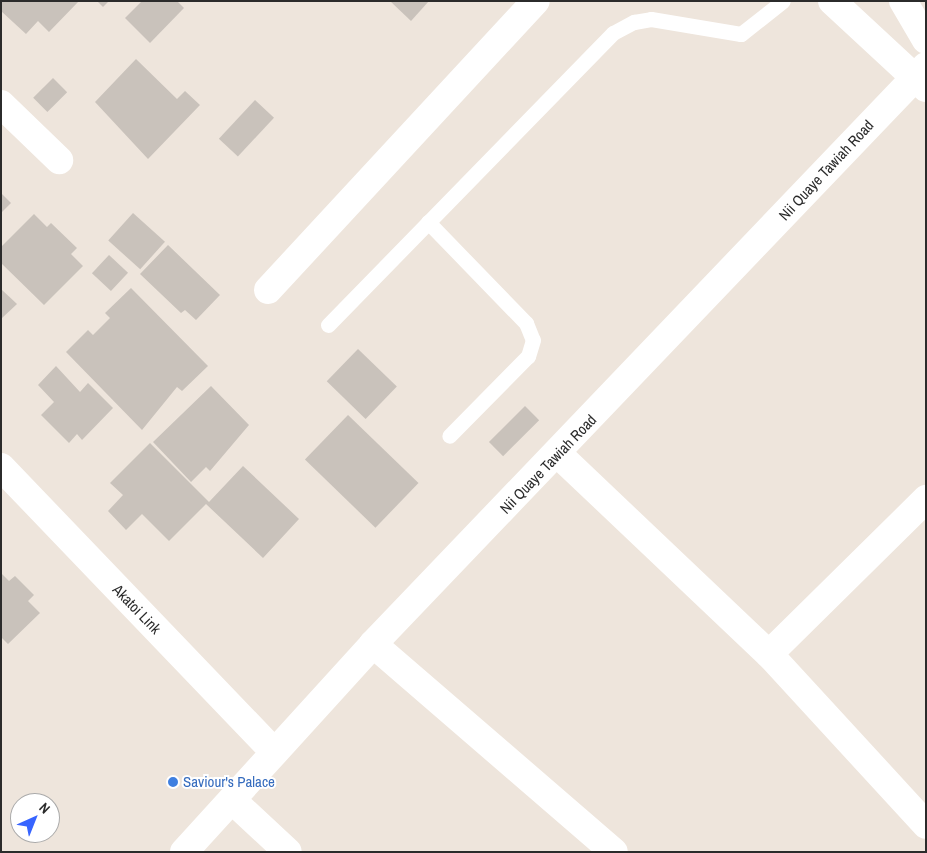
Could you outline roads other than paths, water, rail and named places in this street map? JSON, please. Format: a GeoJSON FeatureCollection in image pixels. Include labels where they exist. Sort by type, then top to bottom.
{"type":"FeatureCollection","features":[{"type":"Feature","properties":{"kind":"street"},"geometry":{"type":"LineString","coordinates":[[268,290],[536,1]]}},
{"type":"Feature","properties":{"kind":"street"},"geometry":{"type":"LineString","coordinates":[[832,1],[922,77]]}},
{"type":"Feature","properties":{"kind":"street"},"geometry":{"type":"LineString","coordinates":[[903,1],[926,40]]}},
{"type":"Feature","properties":{"kind":"street","name":"Nii Quaye Tawiah Road"},"geometry":{"type":"LineString","coordinates":[[184,852],[373,644],[922,77]]}},
{"type":"Feature","properties":{"kind":"street"},"geometry":{"type":"LineString","coordinates":[[1,104],[59,160]]}},
{"type":"Feature","properties":{"kind":"street"},"geometry":{"type":"LineString","coordinates":[[558,454],[770,654],[926,825]]}},
{"type":"Feature","properties":{"kind":"street","name":"Akatoi Link"},"geometry":{"type":"LineString","coordinates":[[1,466],[274,752]]}},
{"type":"Feature","properties":{"kind":"street"},"geometry":{"type":"LineString","coordinates":[[770,654],[926,499]]}},
{"type":"Feature","properties":{"kind":"street"},"geometry":{"type":"LineString","coordinates":[[373,644],[614,852]]}},
{"type":"Feature","properties":{"kind":"street"},"geometry":{"type":"LineString","coordinates":[[232,800],[288,852]]}},
{"type":"Feature","properties":{"kind":"lane"},"geometry":{"type":"LineString","coordinates":[[328,324],[613,33],[634,22],[651,19],[741,34],[783,1]]}},
{"type":"Feature","properties":{"kind":"lane"},"geometry":{"type":"LineString","coordinates":[[428,222],[526,324],[533,340],[528,356],[449,436]]}},
{"type":"Feature","properties":{"kind":"place","name":"Saviour's Palace"},"geometry":{"type":"Point","coordinates":[173,782]}}]}
